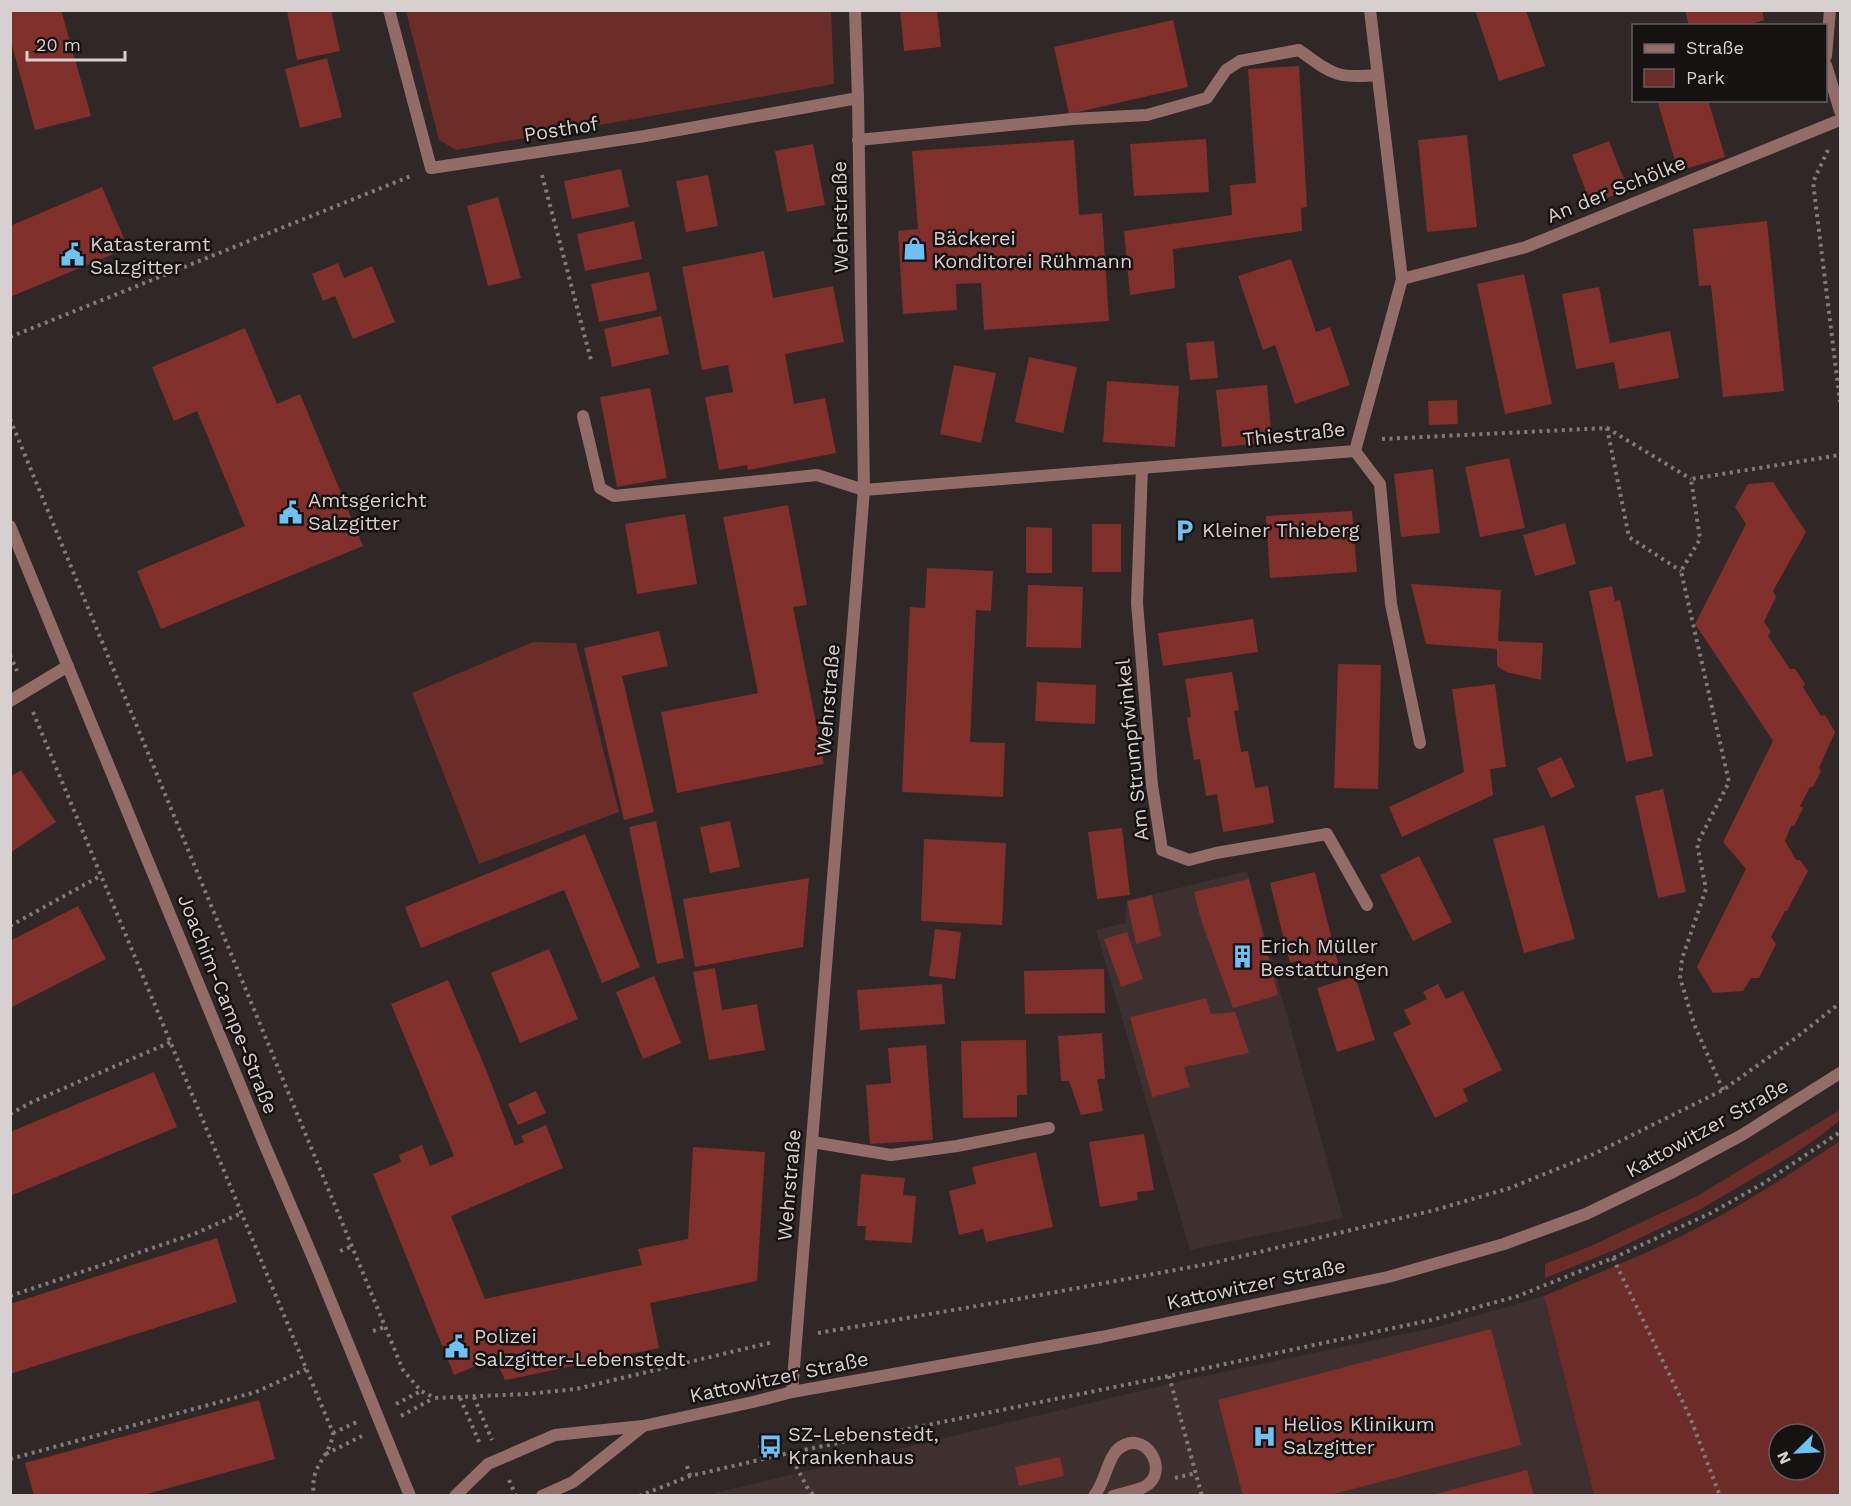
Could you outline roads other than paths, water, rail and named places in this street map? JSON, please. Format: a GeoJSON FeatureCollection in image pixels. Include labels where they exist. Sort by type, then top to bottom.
{"type":"FeatureCollection","features":[{"type":"Feature","properties":{"kind":"street","name":"Posthof"},"geometry":{"type":"LineString","coordinates":[[389,10],[431,168],[645,136],[858,98]]}},
{"type":"Feature","properties":{"kind":"street","name":"Wehrstraße"},"geometry":{"type":"LineString","coordinates":[[792,1392],[864,490],[855,10]]}},
{"type":"Feature","properties":{"kind":"street","name":"Thiestraße"},"geometry":{"type":"LineString","coordinates":[[864,490],[1142,468],[1356,445],[1402,279],[1370,10]]}},
{"type":"Feature","properties":{"kind":"street"},"geometry":{"type":"LineString","coordinates":[[1827,44],[1830,10]]}},
{"type":"Feature","properties":{"kind":"street"},"geometry":{"type":"LineString","coordinates":[[858,140],[1072,119],[1147,115],[1207,98],[1226,70],[1240,61],[1299,50],[1329,72],[1351,78],[1378,75]]}},
{"type":"Feature","properties":{"kind":"street"},"geometry":{"type":"LineString","coordinates":[[1827,68],[1840,111]]}},
{"type":"Feature","properties":{"kind":"street","name":"An der Schölke"},"geometry":{"type":"LineString","coordinates":[[1402,279],[1526,247],[1840,120]]}},
{"type":"Feature","properties":{"kind":"street"},"geometry":{"type":"LineString","coordinates":[[583,416],[600,488],[614,496],[817,475],[864,490]]}},
{"type":"Feature","properties":{"kind":"street"},"geometry":{"type":"LineString","coordinates":[[1356,445],[1380,484],[1391,604],[1420,743]]}},
{"type":"Feature","properties":{"kind":"street","name":"Am Strumpfwinkel"},"geometry":{"type":"LineString","coordinates":[[1142,468],[1137,603],[1152,785],[1162,850],[1189,860],[1216,853],[1327,834],[1367,904]]}},
{"type":"Feature","properties":{"kind":"street","name":"Joachim-Campe-Straße"},"geometry":{"type":"LineString","coordinates":[[10,526],[410,1496]]}},
{"type":"Feature","properties":{"kind":"street"},"geometry":{"type":"LineString","coordinates":[[10,701],[68,666]]}},
{"type":"Feature","properties":{"kind":"street","name":"Kattowitzer Straße"},"geometry":{"type":"LineString","coordinates":[[455,1496],[488,1464],[555,1435],[643,1426],[792,1392],[1101,1337],[1388,1277],[1504,1244],[1586,1214],[1675,1171],[1742,1135],[1840,1073]]}},
{"type":"Feature","properties":{"kind":"street"},"geometry":{"type":"LineString","coordinates":[[812,1142],[891,1155],[957,1146],[1049,1128]]}},
{"type":"Feature","properties":{"kind":"street","name":"Kattowitzer Straße"},"geometry":{"type":"LineString","coordinates":[[542,1496],[573,1482],[643,1426]]}},
{"type":"Feature","properties":{"kind":"street"},"geometry":{"type":"LineString","coordinates":[[1094,1496],[1102,1484],[1116,1451],[1135,1442],[1144,1446],[1152,1452],[1156,1467],[1155,1476],[1146,1486],[1113,1496]]}},
{"type":"Feature","properties":{"kind":"place","name":"Bäckerei Konditorei Rühmann"},"geometry":{"type":"Point","coordinates":[915,249]}},
{"type":"Feature","properties":{"kind":"place","name":"Katasteramt Salzgitter"},"geometry":{"type":"Point","coordinates":[72,255]}},
{"type":"Feature","properties":{"kind":"place","name":"Amtsgericht Salzgitter"},"geometry":{"type":"Point","coordinates":[290,512]}},
{"type":"Feature","properties":{"kind":"place","name":"Kleiner Thieberg"},"geometry":{"type":"Point","coordinates":[1184,530]}},
{"type":"Feature","properties":{"kind":"place","name":"Erich Müller Bestattungen"},"geometry":{"type":"Point","coordinates":[1242,957]}},
{"type":"Feature","properties":{"kind":"place","name":"Polizei Salzgitter-Lebenstedt"},"geometry":{"type":"Point","coordinates":[456,1347]}},
{"type":"Feature","properties":{"kind":"place","name":"Helios Klinikum Salzgitter"},"geometry":{"type":"Point","coordinates":[1265,1436]}},
{"type":"Feature","properties":{"kind":"place","name":"SZ-Lebenstedt, Krankenhaus"},"geometry":{"type":"Point","coordinates":[770,1446]}}]}
